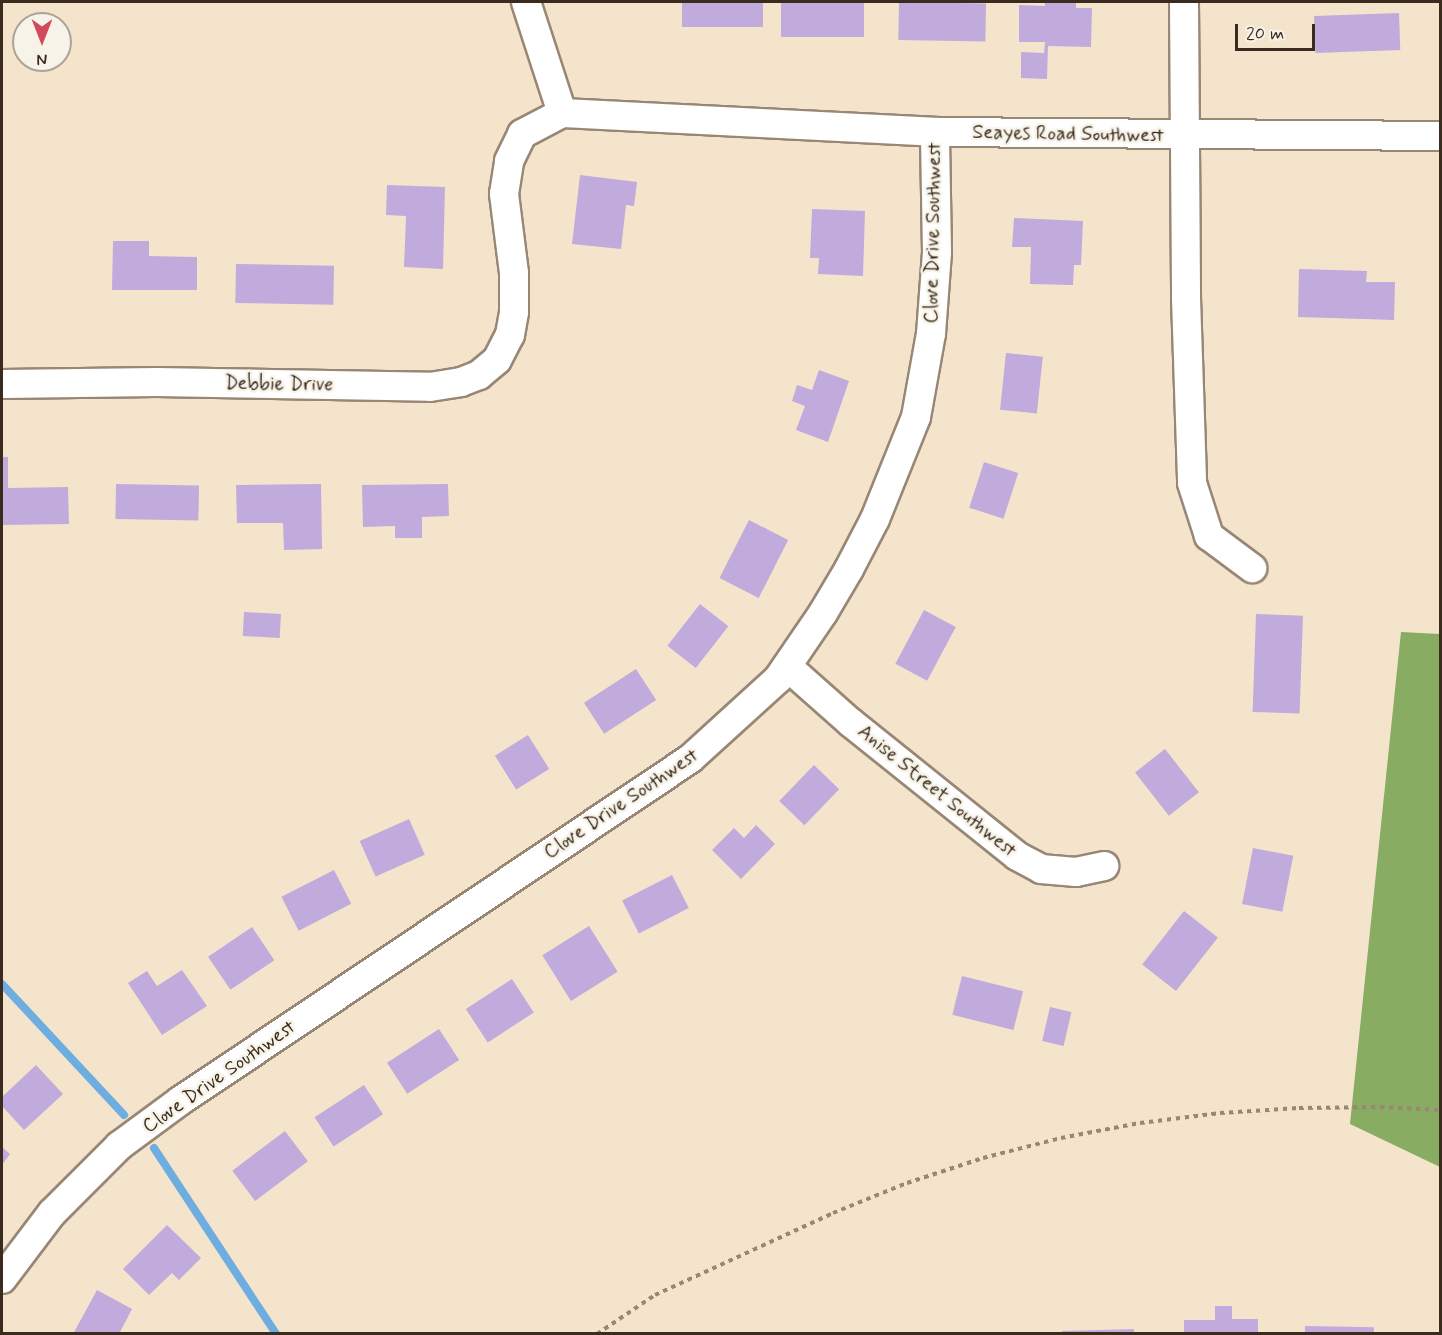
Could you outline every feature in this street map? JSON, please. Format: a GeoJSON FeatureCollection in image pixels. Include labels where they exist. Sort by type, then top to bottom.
{"type":"FeatureCollection","features":[{"type":"Feature","properties":{"kind":"street"},"geometry":{"type":"LineString","coordinates":[[526,2],[562,113]]}},
{"type":"Feature","properties":{"kind":"street"},"geometry":{"type":"LineString","coordinates":[[1184,2],[1192,483],[1209,536],[1252,568]]}},
{"type":"Feature","properties":{"kind":"street","name":"Seayes Road Southwest"},"geometry":{"type":"LineString","coordinates":[[562,113],[935,132],[1185,136],[1440,136]]}},
{"type":"Feature","properties":{"kind":"street","name":"Debbie Drive"},"geometry":{"type":"LineString","coordinates":[[2,384],[157,382],[430,387],[461,382],[479,375],[497,360],[510,335],[514,312],[514,273],[504,194],[509,161],[522,134],[562,113]]}},
{"type":"Feature","properties":{"kind":"street","name":"Clove Drive Southwest"},"geometry":{"type":"LineString","coordinates":[[2,1279],[52,1213],[119,1146],[180,1101],[690,759],[745,712],[788,667],[823,613],[875,519],[916,417],[931,334],[936,263],[935,132]]}},
{"type":"Feature","properties":{"kind":"street","name":"Anise Street Southwest"},"geometry":{"type":"LineString","coordinates":[[788,667],[850,722],[1017,856],[1041,869],[1076,872],[1104,866]]}},
{"type":"Feature","properties":{"kind":"path"},"geometry":{"type":"LineString","coordinates":[[597,1334],[655,1295],[833,1213],[907,1183],[984,1158],[1061,1138],[1140,1123],[1220,1113],[1299,1108],[1440,1110]]}},
{"type":"Feature","properties":{"kind":"green space"},"geometry":{"type":"Polygon","coordinates":[[[1401,632],[1440,634],[1440,1167],[1350,1124],[1401,632]]]}},
{"type":"Feature","properties":{"kind":"building"},"geometry":{"type":"Polygon","coordinates":[[[682,2],[763,2],[763,27],[682,27],[682,2]]]}},
{"type":"Feature","properties":{"kind":"building"},"geometry":{"type":"Polygon","coordinates":[[[781,2],[864,2],[864,37],[781,37],[781,2]]]}},
{"type":"Feature","properties":{"kind":"building"},"geometry":{"type":"Polygon","coordinates":[[[899,2],[986,4],[985,42],[898,40],[899,2]]]}},
{"type":"Feature","properties":{"kind":"building"},"geometry":{"type":"Polygon","coordinates":[[[1045,2],[1076,2],[1076,8],[1092,8],[1091,47],[1048,46],[1047,79],[1021,78],[1021,52],[1044,53],[1045,42],[1019,42],[1019,5],[1045,6],[1045,2]]]}},
{"type":"Feature","properties":{"kind":"building"},"geometry":{"type":"Polygon","coordinates":[[[1399,13],[1400,50],[1315,53],[1314,16],[1399,13]]]}},
{"type":"Feature","properties":{"kind":"building"},"geometry":{"type":"Polygon","coordinates":[[[580,175],[637,182],[634,206],[626,205],[621,249],[572,244],[580,175]]]}},
{"type":"Feature","properties":{"kind":"building"},"geometry":{"type":"Polygon","coordinates":[[[387,185],[445,187],[443,269],[404,267],[406,216],[386,215],[387,185]]]}},
{"type":"Feature","properties":{"kind":"building"},"geometry":{"type":"Polygon","coordinates":[[[812,209],[865,211],[863,276],[818,274],[819,258],[810,258],[812,209]]]}},
{"type":"Feature","properties":{"kind":"building"},"geometry":{"type":"Polygon","coordinates":[[[1014,218],[1083,221],[1081,265],[1074,265],[1073,285],[1030,284],[1031,247],[1012,247],[1014,218]]]}},
{"type":"Feature","properties":{"kind":"building"},"geometry":{"type":"Polygon","coordinates":[[[113,241],[149,241],[149,256],[197,257],[197,290],[112,290],[113,241]]]}},
{"type":"Feature","properties":{"kind":"building"},"geometry":{"type":"Polygon","coordinates":[[[236,264],[334,266],[333,305],[235,303],[236,264]]]}},
{"type":"Feature","properties":{"kind":"building"},"geometry":{"type":"Polygon","coordinates":[[[1299,269],[1367,271],[1366,282],[1395,282],[1394,320],[1298,317],[1299,269]]]}},
{"type":"Feature","properties":{"kind":"building"},"geometry":{"type":"Polygon","coordinates":[[[1006,353],[1043,357],[1037,414],[1000,410],[1006,353]]]}},
{"type":"Feature","properties":{"kind":"building"},"geometry":{"type":"Polygon","coordinates":[[[819,370],[849,381],[828,442],[796,430],[805,406],[792,401],[797,385],[812,390],[819,370]]]}},
{"type":"Feature","properties":{"kind":"building"},"geometry":{"type":"Polygon","coordinates":[[[2,457],[8,457],[8,488],[68,487],[69,524],[2,525],[2,457]]]}},
{"type":"Feature","properties":{"kind":"building"},"geometry":{"type":"Polygon","coordinates":[[[984,462],[1018,473],[1003,519],[969,508],[984,462]]]}},
{"type":"Feature","properties":{"kind":"building"},"geometry":{"type":"Polygon","coordinates":[[[116,484],[199,485],[198,520],[115,519],[116,484]]]}},
{"type":"Feature","properties":{"kind":"building"},"geometry":{"type":"Polygon","coordinates":[[[321,484],[322,549],[284,550],[283,523],[237,523],[236,485],[321,484]]]}},
{"type":"Feature","properties":{"kind":"building"},"geometry":{"type":"Polygon","coordinates":[[[448,484],[449,516],[422,517],[422,538],[395,538],[395,526],[363,527],[362,485],[448,484]]]}},
{"type":"Feature","properties":{"kind":"building"},"geometry":{"type":"Polygon","coordinates":[[[749,520],[788,540],[759,598],[719,578],[749,520]]]}},
{"type":"Feature","properties":{"kind":"building"},"geometry":{"type":"Polygon","coordinates":[[[700,604],[728,626],[696,668],[667,646],[700,604]]]}},
{"type":"Feature","properties":{"kind":"building"},"geometry":{"type":"Polygon","coordinates":[[[924,610],[956,627],[927,681],[895,664],[924,610]]]}},
{"type":"Feature","properties":{"kind":"building"},"geometry":{"type":"Polygon","coordinates":[[[244,612],[281,614],[280,638],[243,636],[244,612]]]}},
{"type":"Feature","properties":{"kind":"building"},"geometry":{"type":"Polygon","coordinates":[[[1256,614],[1303,616],[1300,714],[1253,712],[1256,614]]]}},
{"type":"Feature","properties":{"kind":"building"},"geometry":{"type":"Polygon","coordinates":[[[636,669],[656,700],[604,734],[584,703],[636,669]]]}},
{"type":"Feature","properties":{"kind":"building"},"geometry":{"type":"Polygon","coordinates":[[[528,735],[549,769],[516,790],[495,756],[528,735]]]}},
{"type":"Feature","properties":{"kind":"building"},"geometry":{"type":"Polygon","coordinates":[[[1165,749],[1199,792],[1169,816],[1135,772],[1165,749]]]}},
{"type":"Feature","properties":{"kind":"building"},"geometry":{"type":"Polygon","coordinates":[[[814,765],[839,789],[804,825],[779,801],[814,765]]]}},
{"type":"Feature","properties":{"kind":"building"},"geometry":{"type":"Polygon","coordinates":[[[409,819],[425,855],[376,877],[360,841],[409,819]]]}},
{"type":"Feature","properties":{"kind":"building"},"geometry":{"type":"Polygon","coordinates":[[[756,825],[775,844],[741,879],[712,850],[734,828],[744,838],[756,825]]]}},
{"type":"Feature","properties":{"kind":"building"},"geometry":{"type":"Polygon","coordinates":[[[1253,848],[1293,856],[1282,912],[1242,904],[1253,848]]]}},
{"type":"Feature","properties":{"kind":"building"},"geometry":{"type":"Polygon","coordinates":[[[334,870],[351,904],[299,931],[281,897],[334,870]]]}},
{"type":"Feature","properties":{"kind":"building"},"geometry":{"type":"Polygon","coordinates":[[[672,875],[689,908],[639,933],[622,900],[672,875]]]}},
{"type":"Feature","properties":{"kind":"building"},"geometry":{"type":"Polygon","coordinates":[[[1184,911],[1218,937],[1176,991],[1142,965],[1184,911]]]}},
{"type":"Feature","properties":{"kind":"building"},"geometry":{"type":"Polygon","coordinates":[[[589,926],[618,972],[571,1001],[542,955],[589,926]]]}},
{"type":"Feature","properties":{"kind":"building"},"geometry":{"type":"Polygon","coordinates":[[[252,927],[274,960],[230,990],[208,957],[252,927]]]}},
{"type":"Feature","properties":{"kind":"building"},"geometry":{"type":"Polygon","coordinates":[[[182,970],[207,1006],[162,1035],[128,983],[147,971],[157,986],[182,970]]]}},
{"type":"Feature","properties":{"kind":"building"},"geometry":{"type":"Polygon","coordinates":[[[962,976],[1023,991],[1013,1030],[952,1015],[962,976]]]}},
{"type":"Feature","properties":{"kind":"building"},"geometry":{"type":"Polygon","coordinates":[[[512,979],[534,1013],[488,1043],[466,1009],[512,979]]]}},
{"type":"Feature","properties":{"kind":"building"},"geometry":{"type":"Polygon","coordinates":[[[1050,1007],[1071,1012],[1064,1046],[1042,1041],[1050,1007]]]}},
{"type":"Feature","properties":{"kind":"building"},"geometry":{"type":"Polygon","coordinates":[[[439,1029],[459,1060],[407,1094],[387,1063],[439,1029]]]}},
{"type":"Feature","properties":{"kind":"building"},"geometry":{"type":"Polygon","coordinates":[[[36,1065],[63,1094],[24,1130],[2,1106],[2,1097],[36,1065]]]}},
{"type":"Feature","properties":{"kind":"building"},"geometry":{"type":"Polygon","coordinates":[[[364,1085],[383,1114],[334,1146],[315,1117],[364,1085]]]}},
{"type":"Feature","properties":{"kind":"building"},"geometry":{"type":"Polygon","coordinates":[[[285,1131],[308,1161],[255,1201],[232,1171],[285,1131]]]}},
{"type":"Feature","properties":{"kind":"building"},"geometry":{"type":"Polygon","coordinates":[[[2,1147],[10,1154],[2,1165],[2,1147]]]}},
{"type":"Feature","properties":{"kind":"building"},"geometry":{"type":"Polygon","coordinates":[[[167,1225],[201,1258],[179,1280],[172,1273],[149,1295],[123,1269],[167,1225]]]}},
{"type":"Feature","properties":{"kind":"building"},"geometry":{"type":"Polygon","coordinates":[[[97,1290],[132,1309],[119,1334],[73,1334],[97,1290]]]}},
{"type":"Feature","properties":{"kind":"building"},"geometry":{"type":"Polygon","coordinates":[[[1215,1306],[1232,1306],[1232,1319],[1258,1319],[1258,1334],[1184,1334],[1184,1320],[1215,1320],[1215,1306]]]}},
{"type":"Feature","properties":{"kind":"building"},"geometry":{"type":"Polygon","coordinates":[[[1305,1326],[1374,1327],[1374,1334],[1305,1334],[1305,1326]]]}},
{"type":"Feature","properties":{"kind":"building"},"geometry":{"type":"Polygon","coordinates":[[[1134,1329],[1134,1334],[1062,1334],[1062,1331],[1134,1329]]]}},
{"type":"Feature","properties":{"kind":"waterway"},"geometry":{"type":"LineString","coordinates":[[2,984],[124,1115]]}},
{"type":"Feature","properties":{"kind":"waterway"},"geometry":{"type":"LineString","coordinates":[[154,1148],[276,1334]]}}]}
